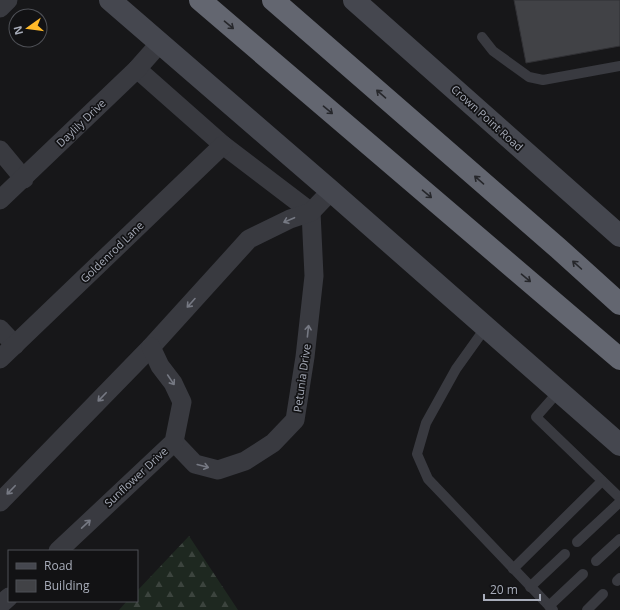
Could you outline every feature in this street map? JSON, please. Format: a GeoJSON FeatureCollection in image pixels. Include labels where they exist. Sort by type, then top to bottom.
{"type":"FeatureCollection","features":[{"type":"Feature","properties":{"kind":"highway"},"geometry":{"type":"LineString","coordinates":[[200,0],[620,359]]}},
{"type":"Feature","properties":{"kind":"highway"},"geometry":{"type":"LineString","coordinates":[[273,0],[615,298]]}},
{"type":"Feature","properties":{"kind":"main road"},"geometry":{"type":"LineString","coordinates":[[110,0],[331,191],[620,445]]}},
{"type":"Feature","properties":{"kind":"main road","name":"Crown Point Road"},"geometry":{"type":"LineString","coordinates":[[354,0],[620,236]]}},
{"type":"Feature","properties":{"kind":"street"},"geometry":{"type":"LineString","coordinates":[[0,8],[8,0]]}},
{"type":"Feature","properties":{"kind":"street","name":"Daylily Drive"},"geometry":{"type":"LineString","coordinates":[[0,200],[24,179],[137,68],[160,43]]}},
{"type":"Feature","properties":{"kind":"street"},"geometry":{"type":"LineString","coordinates":[[137,68],[223,145],[311,212]]}},
{"type":"Feature","properties":{"kind":"street","name":"Goldenrod Lane"},"geometry":{"type":"LineString","coordinates":[[0,359],[223,145]]}},
{"type":"Feature","properties":{"kind":"street"},"geometry":{"type":"LineString","coordinates":[[0,150],[24,179]]}},
{"type":"Feature","properties":{"kind":"street"},"geometry":{"type":"LineString","coordinates":[[0,502],[151,347],[249,239],[290,219],[311,212],[331,191]]}},
{"type":"Feature","properties":{"kind":"street","name":"Petunia Drive"},"geometry":{"type":"LineString","coordinates":[[174,442],[195,464],[218,470],[245,461],[273,443],[295,420],[305,357],[314,276],[311,212]]}},
{"type":"Feature","properties":{"kind":"street"},"geometry":{"type":"LineString","coordinates":[[0,328],[15,345]]}},
{"type":"Feature","properties":{"kind":"street","name":"Sunflower Drive"},"geometry":{"type":"LineString","coordinates":[[59,550],[174,442],[182,402],[173,383],[160,366],[151,347]]}},
{"type":"Feature","properties":{"kind":"street"},"geometry":{"type":"LineString","coordinates":[[0,605],[8,598]]}},
{"type":"Feature","properties":{"kind":"lane"},"geometry":{"type":"LineString","coordinates":[[482,37],[492,51],[523,73],[529,77],[543,80],[620,66]]}},
{"type":"Feature","properties":{"kind":"lane"},"geometry":{"type":"LineString","coordinates":[[486,327],[456,369],[426,423],[417,454],[428,479],[551,608],[583,574]]}},
{"type":"Feature","properties":{"kind":"lane"},"geometry":{"type":"LineString","coordinates":[[559,391],[536,417],[620,498]]}},
{"type":"Feature","properties":{"kind":"lane"},"geometry":{"type":"LineString","coordinates":[[513,569],[602,481]]}},
{"type":"Feature","properties":{"kind":"lane"},"geometry":{"type":"LineString","coordinates":[[577,542],[620,502]]}},
{"type":"Feature","properties":{"kind":"lane"},"geometry":{"type":"LineString","coordinates":[[596,561],[620,539]]}},
{"type":"Feature","properties":{"kind":"lane"},"geometry":{"type":"LineString","coordinates":[[530,587],[564,554]]}},
{"type":"Feature","properties":{"kind":"lane"},"geometry":{"type":"LineString","coordinates":[[587,610],[604,594]]}},
{"type":"Feature","properties":{"kind":"green space"},"geometry":{"type":"Polygon","coordinates":[[[189,536],[238,610],[119,610],[126,602],[138,602],[138,590],[189,536]]]}},
{"type":"Feature","properties":{"kind":"building"},"geometry":{"type":"Polygon","coordinates":[[[514,0],[620,0],[620,46],[526,63],[514,0]]]}}]}
